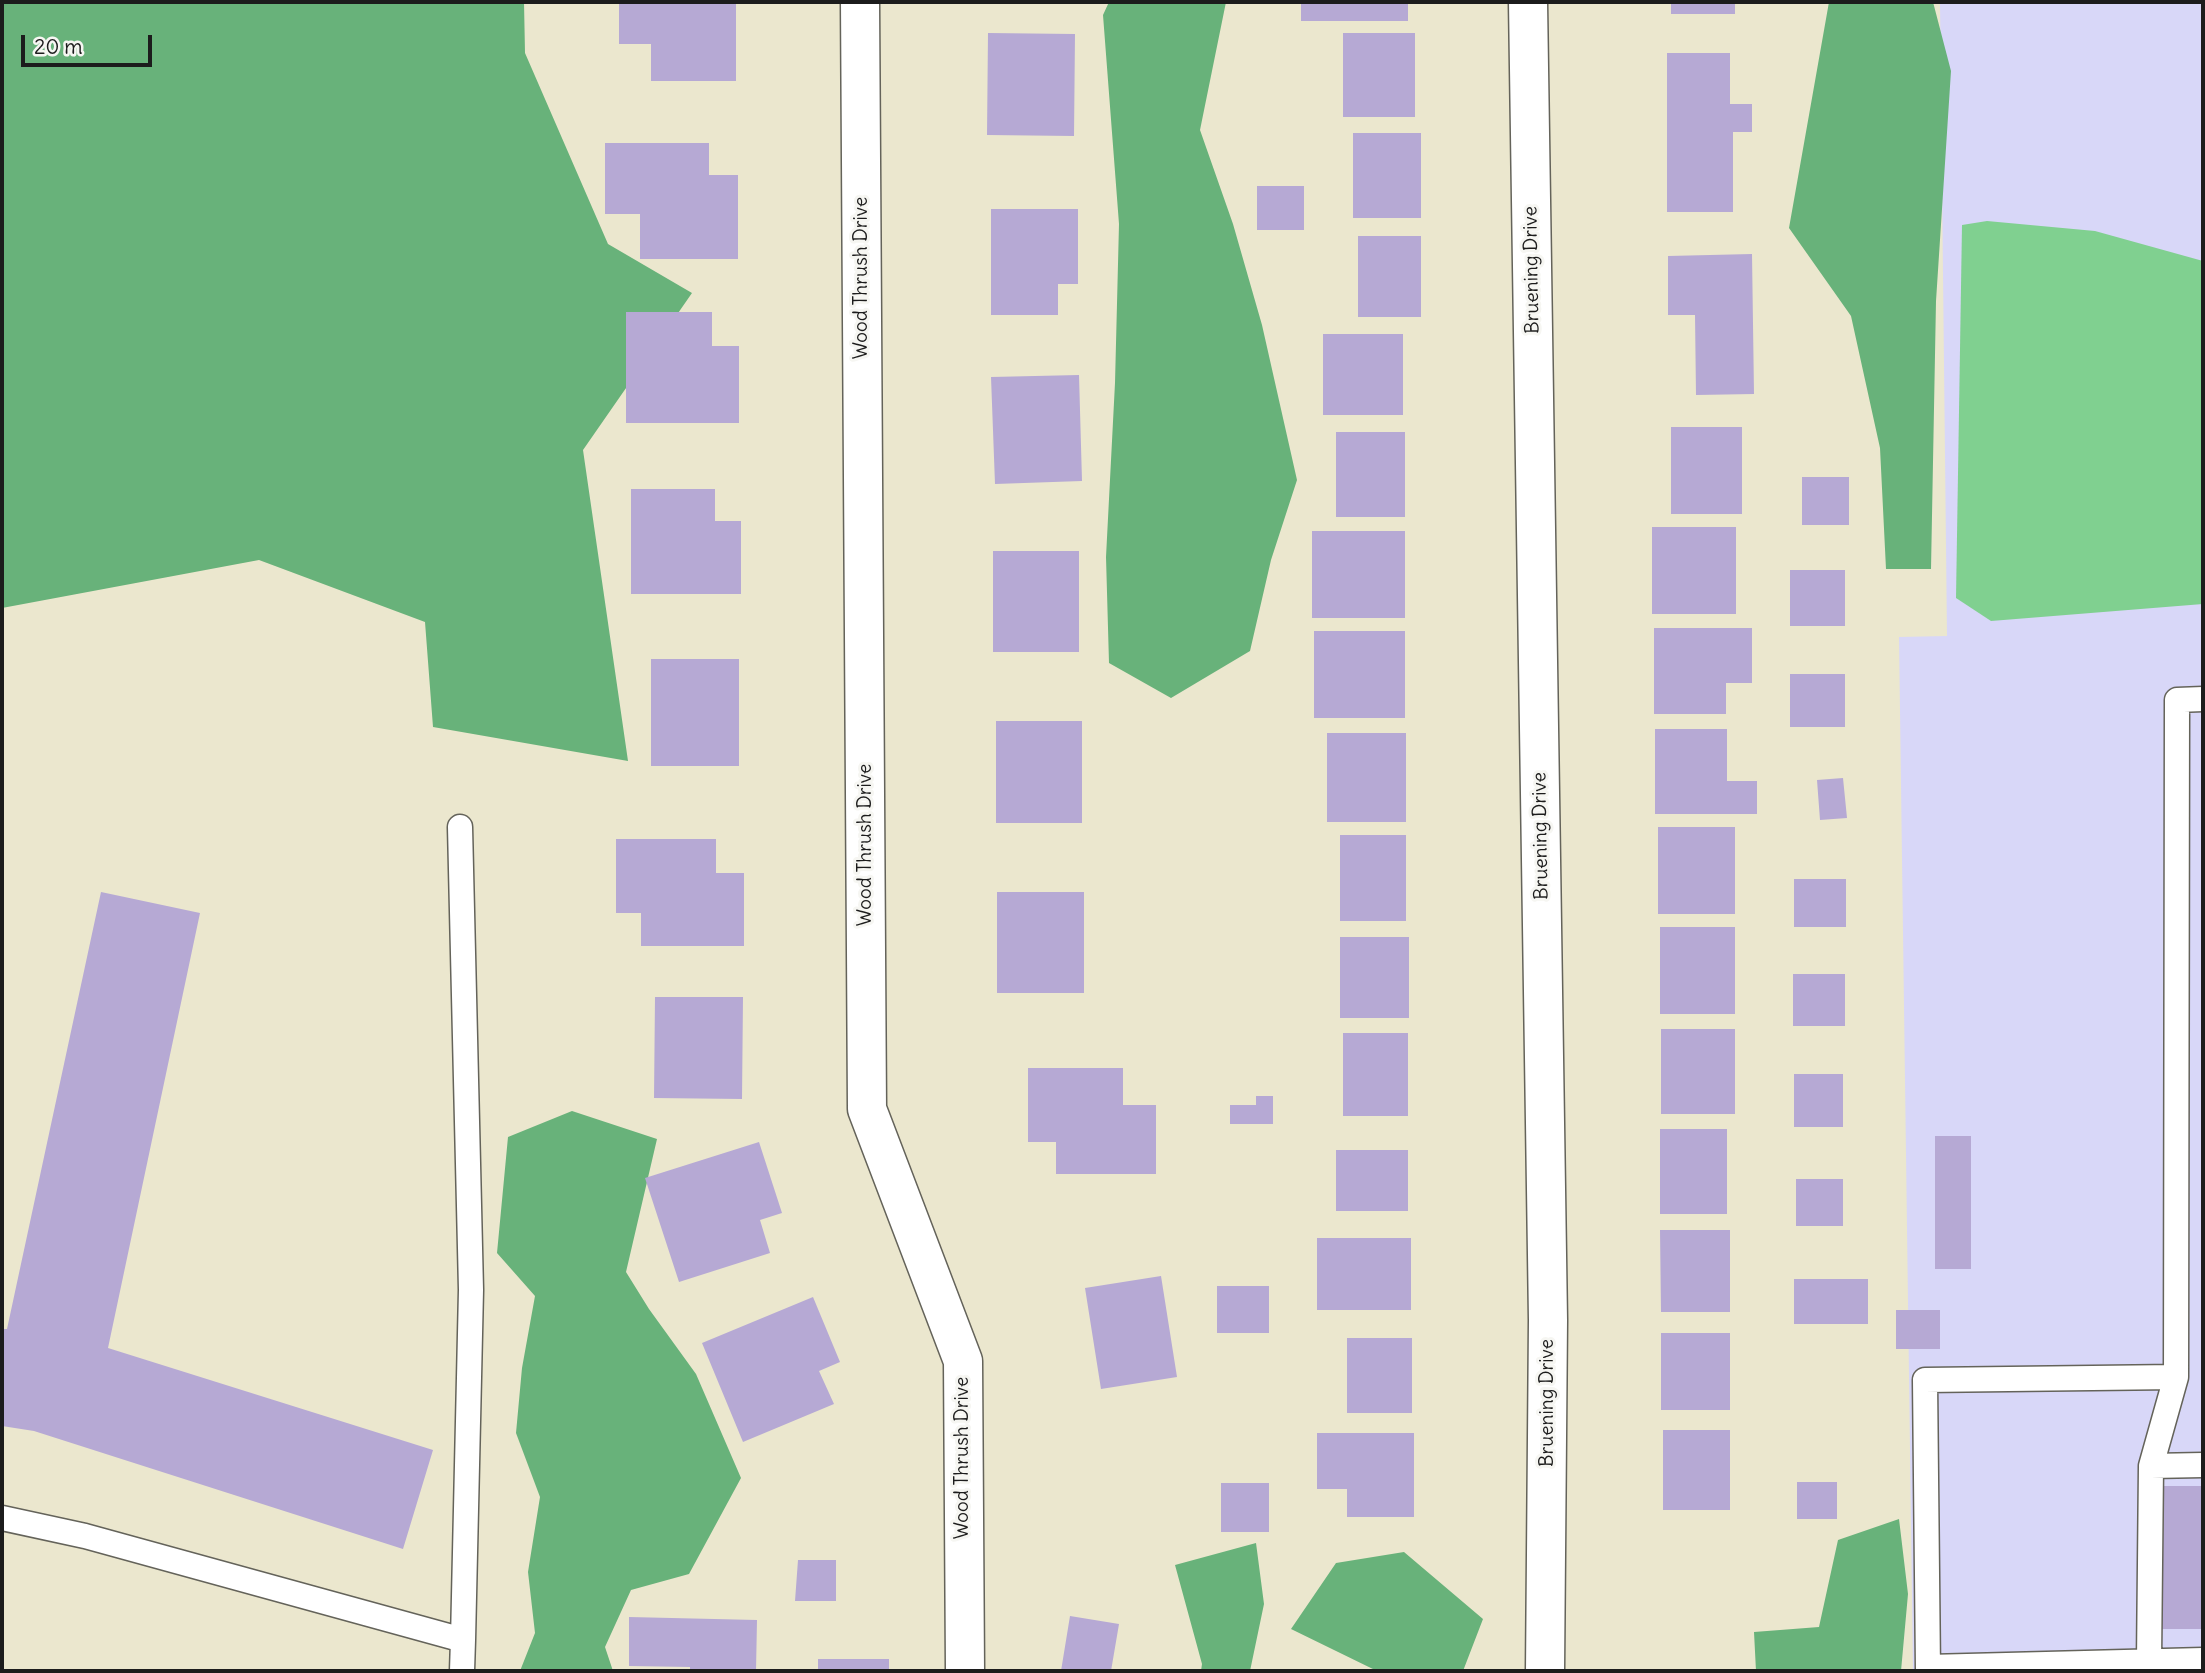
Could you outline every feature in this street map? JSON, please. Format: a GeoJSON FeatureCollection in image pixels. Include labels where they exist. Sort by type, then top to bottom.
{"type":"FeatureCollection","features":[{"type":"Feature","properties":{"kind":"street","name":"Wood Thrush Drive"},"geometry":{"type":"LineString","coordinates":[[860,2],[867,1109],[963,1361],[965,1671]]}},
{"type":"Feature","properties":{"kind":"street","name":"Bruening Drive"},"geometry":{"type":"LineString","coordinates":[[1528,2],[1548,1320],[1545,1671]]}},
{"type":"Feature","properties":{"kind":"lane"},"geometry":{"type":"LineString","coordinates":[[2149,1661],[2151,1466],[2176,1377],[2177,700],[2203,699]]}},
{"type":"Feature","properties":{"kind":"lane"},"geometry":{"type":"LineString","coordinates":[[460,827],[471,1290],[462,1671]]}},
{"type":"Feature","properties":{"kind":"lane"},"geometry":{"type":"LineString","coordinates":[[2176,1377],[1925,1380],[1928,1669],[2203,1660]]}},
{"type":"Feature","properties":{"kind":"lane"},"geometry":{"type":"LineString","coordinates":[[2151,1466],[2203,1465]]}},
{"type":"Feature","properties":{"kind":"lane"},"geometry":{"type":"LineString","coordinates":[[2,1518],[85,1536],[463,1640]]}},
{"type":"Feature","properties":{"kind":"shaded area"},"geometry":{"type":"Polygon","coordinates":[[[1940,2],[2203,2],[2203,1671],[1913,1671],[1899,637],[1947,636],[1940,2]]]}},
{"type":"Feature","properties":{"kind":"green space"},"geometry":{"type":"Polygon","coordinates":[[[2,2],[524,2],[525,53],[608,244],[692,293],[583,450],[628,761],[433,727],[425,622],[259,560],[2,608],[2,2]]]}},
{"type":"Feature","properties":{"kind":"green space"},"geometry":{"type":"Polygon","coordinates":[[[1109,2],[1226,2],[1200,130],[1233,224],[1262,325],[1297,480],[1271,560],[1250,651],[1171,698],[1109,663],[1106,557],[1115,383],[1119,224],[1103,15],[1109,2]]]}},
{"type":"Feature","properties":{"kind":"green space"},"geometry":{"type":"Polygon","coordinates":[[[1829,2],[1933,2],[1951,71],[1936,301],[1931,569],[1886,569],[1880,448],[1851,316],[1789,228],[1829,2]]]}},
{"type":"Feature","properties":{"kind":"green space"},"geometry":{"type":"Polygon","coordinates":[[[1987,221],[2095,231],[2203,261],[2203,604],[1991,621],[1956,598],[1962,225],[1987,221]]]}},
{"type":"Feature","properties":{"kind":"green space"},"geometry":{"type":"Polygon","coordinates":[[[572,1111],[657,1139],[626,1272],[696,1374],[741,1478],[689,1574],[631,1590],[605,1647],[613,1671],[520,1671],[535,1633],[528,1572],[540,1497],[516,1433],[522,1368],[535,1296],[497,1253],[508,1137],[572,1111]]]}},
{"type":"Feature","properties":{"kind":"green space"},"geometry":{"type":"Polygon","coordinates":[[[1899,1519],[1908,1594],[1901,1671],[1756,1671],[1754,1632],[1819,1627],[1838,1540],[1899,1519]]]}},
{"type":"Feature","properties":{"kind":"green space"},"geometry":{"type":"Polygon","coordinates":[[[1256,1543],[1264,1604],[1250,1671],[1201,1671],[1202,1664],[1175,1565],[1256,1543]]]}},
{"type":"Feature","properties":{"kind":"green space"},"geometry":{"type":"Polygon","coordinates":[[[1404,1552],[1483,1619],[1463,1671],[1377,1671],[1291,1629],[1336,1563],[1404,1552]]]}},
{"type":"Feature","properties":{"kind":"building"},"geometry":{"type":"Polygon","coordinates":[[[619,2],[736,2],[736,81],[651,81],[651,44],[619,44],[619,2]]]}},
{"type":"Feature","properties":{"kind":"building"},"geometry":{"type":"Polygon","coordinates":[[[1301,2],[1408,2],[1408,21],[1301,21],[1301,2]]]}},
{"type":"Feature","properties":{"kind":"building"},"geometry":{"type":"Polygon","coordinates":[[[1671,2],[1735,2],[1735,14],[1671,14],[1671,2]]]}},
{"type":"Feature","properties":{"kind":"building"},"geometry":{"type":"Polygon","coordinates":[[[988,33],[1075,34],[1074,136],[987,135],[988,33]]]}},
{"type":"Feature","properties":{"kind":"building"},"geometry":{"type":"Polygon","coordinates":[[[1343,33],[1415,33],[1415,117],[1343,117],[1343,33]]]}},
{"type":"Feature","properties":{"kind":"building"},"geometry":{"type":"Polygon","coordinates":[[[1667,53],[1730,53],[1730,104],[1752,104],[1752,132],[1733,132],[1733,212],[1667,212],[1667,53]]]}},
{"type":"Feature","properties":{"kind":"building"},"geometry":{"type":"Polygon","coordinates":[[[1353,133],[1421,133],[1421,218],[1353,218],[1353,133]]]}},
{"type":"Feature","properties":{"kind":"building"},"geometry":{"type":"Polygon","coordinates":[[[605,143],[709,143],[709,175],[738,175],[738,259],[640,259],[640,214],[605,214],[605,143]]]}},
{"type":"Feature","properties":{"kind":"building"},"geometry":{"type":"Polygon","coordinates":[[[1257,186],[1304,186],[1304,230],[1257,230],[1257,186]]]}},
{"type":"Feature","properties":{"kind":"building"},"geometry":{"type":"Polygon","coordinates":[[[991,209],[1078,209],[1078,284],[1058,284],[1058,315],[991,315],[991,209]]]}},
{"type":"Feature","properties":{"kind":"building"},"geometry":{"type":"Polygon","coordinates":[[[1358,236],[1421,236],[1421,317],[1358,317],[1358,236]]]}},
{"type":"Feature","properties":{"kind":"building"},"geometry":{"type":"Polygon","coordinates":[[[1752,254],[1754,394],[1696,395],[1695,315],[1668,315],[1668,256],[1752,254]]]}},
{"type":"Feature","properties":{"kind":"building"},"geometry":{"type":"Polygon","coordinates":[[[626,312],[712,312],[712,346],[739,346],[739,423],[626,423],[626,312]]]}},
{"type":"Feature","properties":{"kind":"building"},"geometry":{"type":"Polygon","coordinates":[[[1323,334],[1403,334],[1403,415],[1323,415],[1323,334]]]}},
{"type":"Feature","properties":{"kind":"building"},"geometry":{"type":"Polygon","coordinates":[[[1079,375],[1082,481],[995,484],[991,377],[1079,375]]]}},
{"type":"Feature","properties":{"kind":"building"},"geometry":{"type":"Polygon","coordinates":[[[1671,427],[1742,427],[1742,514],[1671,514],[1671,427]]]}},
{"type":"Feature","properties":{"kind":"building"},"geometry":{"type":"Polygon","coordinates":[[[1336,432],[1405,432],[1405,517],[1336,517],[1336,432]]]}},
{"type":"Feature","properties":{"kind":"building"},"geometry":{"type":"Polygon","coordinates":[[[1802,477],[1849,477],[1849,525],[1802,525],[1802,477]]]}},
{"type":"Feature","properties":{"kind":"building"},"geometry":{"type":"Polygon","coordinates":[[[631,489],[715,489],[715,521],[741,521],[741,594],[631,594],[631,489]]]}},
{"type":"Feature","properties":{"kind":"building"},"geometry":{"type":"Polygon","coordinates":[[[1652,527],[1736,527],[1736,614],[1652,614],[1652,527]]]}},
{"type":"Feature","properties":{"kind":"building"},"geometry":{"type":"Polygon","coordinates":[[[1312,531],[1405,531],[1405,618],[1312,618],[1312,531]]]}},
{"type":"Feature","properties":{"kind":"building"},"geometry":{"type":"Polygon","coordinates":[[[993,551],[1079,551],[1079,652],[993,652],[993,551]]]}},
{"type":"Feature","properties":{"kind":"building"},"geometry":{"type":"Polygon","coordinates":[[[1790,570],[1845,570],[1845,626],[1790,626],[1790,570]]]}},
{"type":"Feature","properties":{"kind":"building"},"geometry":{"type":"Polygon","coordinates":[[[1654,628],[1752,628],[1752,683],[1726,683],[1726,714],[1654,714],[1654,628]]]}},
{"type":"Feature","properties":{"kind":"building"},"geometry":{"type":"Polygon","coordinates":[[[1314,631],[1405,631],[1405,718],[1314,718],[1314,631]]]}},
{"type":"Feature","properties":{"kind":"building"},"geometry":{"type":"Polygon","coordinates":[[[651,659],[739,659],[739,766],[651,766],[651,659]]]}},
{"type":"Feature","properties":{"kind":"building"},"geometry":{"type":"Polygon","coordinates":[[[1790,674],[1845,674],[1845,727],[1790,727],[1790,674]]]}},
{"type":"Feature","properties":{"kind":"building"},"geometry":{"type":"Polygon","coordinates":[[[996,721],[1082,721],[1082,823],[996,823],[996,721]]]}},
{"type":"Feature","properties":{"kind":"building"},"geometry":{"type":"Polygon","coordinates":[[[1655,729],[1727,729],[1727,781],[1757,781],[1757,814],[1655,814],[1655,729]]]}},
{"type":"Feature","properties":{"kind":"building"},"geometry":{"type":"Polygon","coordinates":[[[1327,733],[1406,733],[1406,822],[1327,822],[1327,733]]]}},
{"type":"Feature","properties":{"kind":"building"},"geometry":{"type":"Polygon","coordinates":[[[1843,778],[1847,818],[1820,820],[1817,780],[1843,778]]]}},
{"type":"Feature","properties":{"kind":"building"},"geometry":{"type":"Polygon","coordinates":[[[1658,827],[1735,827],[1735,914],[1658,914],[1658,827]]]}},
{"type":"Feature","properties":{"kind":"building"},"geometry":{"type":"Polygon","coordinates":[[[1340,835],[1406,835],[1406,921],[1340,921],[1340,835]]]}},
{"type":"Feature","properties":{"kind":"building"},"geometry":{"type":"Polygon","coordinates":[[[616,839],[716,839],[716,873],[744,873],[744,946],[641,946],[641,913],[616,913],[616,839]]]}},
{"type":"Feature","properties":{"kind":"building"},"geometry":{"type":"Polygon","coordinates":[[[1794,879],[1846,879],[1846,927],[1794,927],[1794,879]]]}},
{"type":"Feature","properties":{"kind":"building"},"geometry":{"type":"Polygon","coordinates":[[[101,892],[200,913],[108,1348],[433,1450],[403,1549],[34,1431],[2,1426],[2,1329],[7,1329],[101,892]]]}},
{"type":"Feature","properties":{"kind":"building"},"geometry":{"type":"Polygon","coordinates":[[[997,892],[1084,892],[1084,993],[997,993],[997,892]]]}},
{"type":"Feature","properties":{"kind":"building"},"geometry":{"type":"Polygon","coordinates":[[[1660,927],[1735,927],[1735,1014],[1660,1014],[1660,927]]]}},
{"type":"Feature","properties":{"kind":"building"},"geometry":{"type":"Polygon","coordinates":[[[1340,937],[1409,937],[1409,1018],[1340,1018],[1340,937]]]}},
{"type":"Feature","properties":{"kind":"building"},"geometry":{"type":"Polygon","coordinates":[[[1793,974],[1845,974],[1845,1026],[1793,1026],[1793,974]]]}},
{"type":"Feature","properties":{"kind":"building"},"geometry":{"type":"Polygon","coordinates":[[[655,997],[743,997],[742,1099],[654,1098],[655,997]]]}},
{"type":"Feature","properties":{"kind":"building"},"geometry":{"type":"Polygon","coordinates":[[[1661,1029],[1735,1029],[1735,1114],[1661,1114],[1661,1029]]]}},
{"type":"Feature","properties":{"kind":"building"},"geometry":{"type":"Polygon","coordinates":[[[1343,1033],[1408,1033],[1408,1116],[1343,1116],[1343,1033]]]}},
{"type":"Feature","properties":{"kind":"building"},"geometry":{"type":"Polygon","coordinates":[[[1028,1068],[1123,1068],[1123,1105],[1156,1105],[1156,1174],[1056,1174],[1056,1142],[1028,1142],[1028,1068]]]}},
{"type":"Feature","properties":{"kind":"building"},"geometry":{"type":"Polygon","coordinates":[[[1794,1074],[1843,1074],[1843,1127],[1794,1127],[1794,1074]]]}},
{"type":"Feature","properties":{"kind":"building"},"geometry":{"type":"Polygon","coordinates":[[[1256,1096],[1273,1096],[1273,1124],[1230,1124],[1230,1105],[1256,1105],[1256,1096]]]}},
{"type":"Feature","properties":{"kind":"building"},"geometry":{"type":"Polygon","coordinates":[[[1660,1129],[1727,1129],[1727,1214],[1660,1214],[1660,1129]]]}},
{"type":"Feature","properties":{"kind":"building"},"geometry":{"type":"Polygon","coordinates":[[[1935,1136],[1971,1136],[1971,1269],[1935,1269],[1935,1136]]]}},
{"type":"Feature","properties":{"kind":"building"},"geometry":{"type":"Polygon","coordinates":[[[759,1142],[782,1213],[760,1220],[770,1253],[679,1282],[645,1178],[759,1142]]]}},
{"type":"Feature","properties":{"kind":"building"},"geometry":{"type":"Polygon","coordinates":[[[1336,1150],[1408,1150],[1408,1211],[1336,1211],[1336,1150]]]}},
{"type":"Feature","properties":{"kind":"building"},"geometry":{"type":"Polygon","coordinates":[[[1796,1179],[1843,1179],[1843,1226],[1796,1226],[1796,1179]]]}},
{"type":"Feature","properties":{"kind":"building"},"geometry":{"type":"Polygon","coordinates":[[[1660,1230],[1730,1230],[1730,1312],[1661,1312],[1660,1230]]]}},
{"type":"Feature","properties":{"kind":"building"},"geometry":{"type":"Polygon","coordinates":[[[1317,1238],[1411,1238],[1411,1310],[1317,1310],[1317,1238]]]}},
{"type":"Feature","properties":{"kind":"building"},"geometry":{"type":"Polygon","coordinates":[[[1161,1276],[1177,1377],[1101,1389],[1085,1288],[1161,1276]]]}},
{"type":"Feature","properties":{"kind":"building"},"geometry":{"type":"Polygon","coordinates":[[[1794,1279],[1868,1279],[1868,1324],[1794,1324],[1794,1279]]]}},
{"type":"Feature","properties":{"kind":"building"},"geometry":{"type":"Polygon","coordinates":[[[1217,1286],[1269,1286],[1269,1333],[1217,1333],[1217,1286]]]}},
{"type":"Feature","properties":{"kind":"building"},"geometry":{"type":"Polygon","coordinates":[[[813,1297],[840,1362],[819,1371],[834,1404],[743,1442],[702,1343],[813,1297]]]}},
{"type":"Feature","properties":{"kind":"building"},"geometry":{"type":"Polygon","coordinates":[[[1896,1310],[1940,1310],[1940,1349],[1896,1349],[1896,1310]]]}},
{"type":"Feature","properties":{"kind":"building"},"geometry":{"type":"Polygon","coordinates":[[[1661,1333],[1730,1333],[1730,1410],[1661,1410],[1661,1333]]]}},
{"type":"Feature","properties":{"kind":"building"},"geometry":{"type":"Polygon","coordinates":[[[1347,1338],[1412,1338],[1412,1413],[1347,1413],[1347,1338]]]}},
{"type":"Feature","properties":{"kind":"building"},"geometry":{"type":"Polygon","coordinates":[[[1663,1430],[1730,1430],[1730,1510],[1663,1510],[1663,1430]]]}},
{"type":"Feature","properties":{"kind":"building"},"geometry":{"type":"Polygon","coordinates":[[[1317,1433],[1414,1433],[1414,1517],[1347,1517],[1347,1489],[1317,1489],[1317,1433]]]}},
{"type":"Feature","properties":{"kind":"building"},"geometry":{"type":"Polygon","coordinates":[[[1797,1482],[1837,1482],[1837,1519],[1797,1519],[1797,1482]]]}},
{"type":"Feature","properties":{"kind":"building"},"geometry":{"type":"Polygon","coordinates":[[[1221,1483],[1269,1483],[1269,1532],[1221,1532],[1221,1483]]]}},
{"type":"Feature","properties":{"kind":"building"},"geometry":{"type":"Polygon","coordinates":[[[2156,1486],[2203,1486],[2203,1629],[2157,1629],[2156,1486]]]}},
{"type":"Feature","properties":{"kind":"building"},"geometry":{"type":"Polygon","coordinates":[[[798,1560],[836,1560],[836,1601],[795,1601],[798,1560]]]}},
{"type":"Feature","properties":{"kind":"building"},"geometry":{"type":"Polygon","coordinates":[[[1070,1616],[1119,1624],[1111,1671],[1061,1671],[1070,1616]]]}},
{"type":"Feature","properties":{"kind":"building"},"geometry":{"type":"Polygon","coordinates":[[[629,1617],[757,1620],[756,1671],[690,1671],[690,1667],[629,1666],[629,1617]]]}},
{"type":"Feature","properties":{"kind":"building"},"geometry":{"type":"Polygon","coordinates":[[[818,1659],[889,1659],[889,1671],[818,1671],[818,1659]]]}}]}
